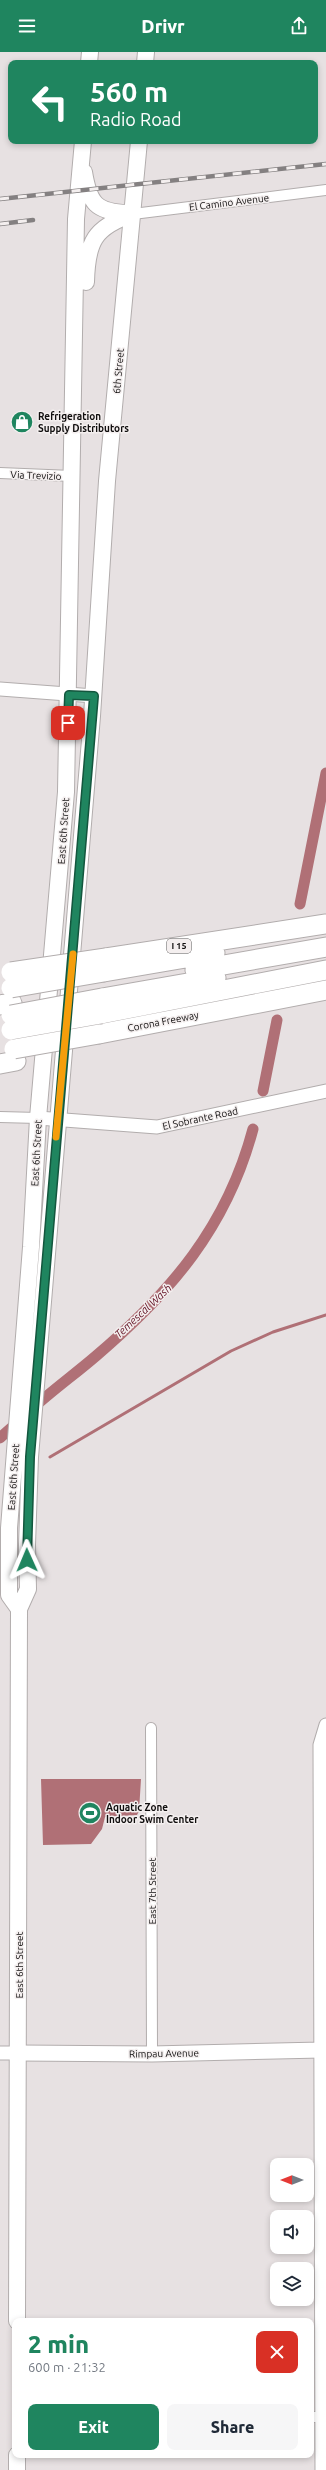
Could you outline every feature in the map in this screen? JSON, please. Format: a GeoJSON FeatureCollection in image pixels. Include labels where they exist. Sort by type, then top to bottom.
{"type":"FeatureCollection","features":[{"type":"Feature","properties":{"kind":"highway","name":"I 15"},"geometry":{"type":"LineString","coordinates":[[6,1003],[248,960],[326,924]]}},
{"type":"Feature","properties":{"kind":"highway"},"geometry":{"type":"LineString","coordinates":[[6,1003],[248,960],[325,955]]}},
{"type":"Feature","properties":{"kind":"highway"},"geometry":{"type":"LineString","coordinates":[[6,1003],[248,960],[325,955]]}},
{"type":"Feature","properties":{"kind":"highway","name":"Corona Freeway"},"geometry":{"type":"LineString","coordinates":[[8,1057],[40,1056],[64,1041],[323,990]]}},
{"type":"Feature","properties":{"kind":"main road"},"geometry":{"type":"LineString","coordinates":[[83,144],[84,173],[88,191],[97,207],[108,212],[133,214]]}},
{"type":"Feature","properties":{"kind":"main road"},"geometry":{"type":"LineString","coordinates":[[69,695],[76,219],[83,144]]}},
{"type":"Feature","properties":{"kind":"main road","name":"6th Street"},"geometry":{"type":"LineString","coordinates":[[94,696],[104,518],[133,214],[138,144]]}},
{"type":"Feature","properties":{"kind":"main road"},"geometry":{"type":"LineString","coordinates":[[73,370],[84,328],[86,264],[90,246],[101,230],[111,221],[133,214]]}},
{"type":"Feature","properties":{"kind":"main road","name":"East 6th Street"},"geometry":{"type":"LineString","coordinates":[[18,1609],[8,1594],[9,1528],[31,1247],[38,1118],[66,795],[69,695]]}},
{"type":"Feature","properties":{"kind":"main road","name":"East 6th Street"},"geometry":{"type":"LineString","coordinates":[[17,2318],[19,2053],[18,1609],[28,1589],[27,1531],[31,1451],[57,1120],[94,696]]}},
{"type":"Feature","properties":{"kind":"main road","name":"Rimpau Avenue"},"geometry":{"type":"LineString","coordinates":[[19,2053],[152,2054],[324,2048]]}},
{"type":"Feature","properties":{"kind":"main road"},"geometry":{"type":"LineString","coordinates":[[17,2458],[17,2470]]}},
{"type":"Feature","properties":{"kind":"street","name":"El Camino Avenue"},"geometry":{"type":"LineString","coordinates":[[133,214],[326,190]]}},
{"type":"Feature","properties":{"kind":"street","name":"Via Trevizio"},"geometry":{"type":"LineString","coordinates":[[0,473],[72,476]]}},
{"type":"Feature","properties":{"kind":"street"},"geometry":{"type":"LineString","coordinates":[[0,689],[94,696]]}},
{"type":"Feature","properties":{"kind":"street","name":"El Sobrante Road"},"geometry":{"type":"LineString","coordinates":[[0,1116],[138,1127],[157,1127],[187,1122],[326,1091]]}},
{"type":"Feature","properties":{"kind":"street"},"geometry":{"type":"LineString","coordinates":[[322,2470],[316,2417],[324,2348],[324,2048],[320,1745],[326,1725]]}},
{"type":"Feature","properties":{"kind":"street","name":"East 7th Street"},"geometry":{"type":"LineString","coordinates":[[151,1728],[152,2054]]}},
{"type":"Feature","properties":{"kind":"street","name":"Rimpau Avenue"},"geometry":{"type":"LineString","coordinates":[[0,2053],[19,2053]]}},
{"type":"Feature","properties":{"kind":"shaded area","name":"Aquatic Zone Indoor Swim Center"},"geometry":{"type":"Polygon","coordinates":[[[41,1779],[141,1779],[139,1811],[137,1815],[105,1817],[102,1829],[91,1844],[43,1845],[41,1779]]]}},
{"type":"Feature","properties":{"kind":"waterway","name":"Temescal Wash"},"geometry":{"type":"LineString","coordinates":[[300,904],[326,773]]}},
{"type":"Feature","properties":{"kind":"waterway","name":"Temescal Wash"},"geometry":{"type":"LineString","coordinates":[[263,1091],[277,1020]]}},
{"type":"Feature","properties":{"kind":"waterway","name":"Temescal Wash"},"geometry":{"type":"LineString","coordinates":[[33,1408],[123,1332],[172,1282],[212,1227],[228,1197],[242,1164],[253,1129]]}},
{"type":"Feature","properties":{"kind":"waterway"},"geometry":{"type":"LineString","coordinates":[[50,1457],[231,1351],[273,1332],[326,1315]]}},
{"type":"Feature","properties":{"kind":"waterway","name":"Temescal Wash"},"geometry":{"type":"LineString","coordinates":[[0,1438],[19,1421]]}},
{"type":"Feature","properties":{"kind":"railway"},"geometry":{"type":"LineString","coordinates":[[0,199],[326,164]]}},
{"type":"Feature","properties":{"kind":"railway"},"geometry":{"type":"LineString","coordinates":[[0,224],[33,220]]}},
{"type":"Feature","properties":{"kind":"slow traffic"},"geometry":{"type":"LineString","coordinates":[[56,1137],[73,954]]}},
{"type":"Feature","properties":{"kind":"place","name":"Refrigeration Supply Distributors"},"geometry":{"type":"Point","coordinates":[22,422]}},
{"type":"Feature","properties":{"kind":"place","name":"Aquatic Zone Indoor Swim Center"},"geometry":{"type":"Point","coordinates":[90,1813]}},
{"type":"Feature","properties":{"kind":"route"},"geometry":{"type":"LineString","coordinates":[[27,1560],[30,1457],[57,1120],[94,696],[69,695],[68,723]]}}]}
